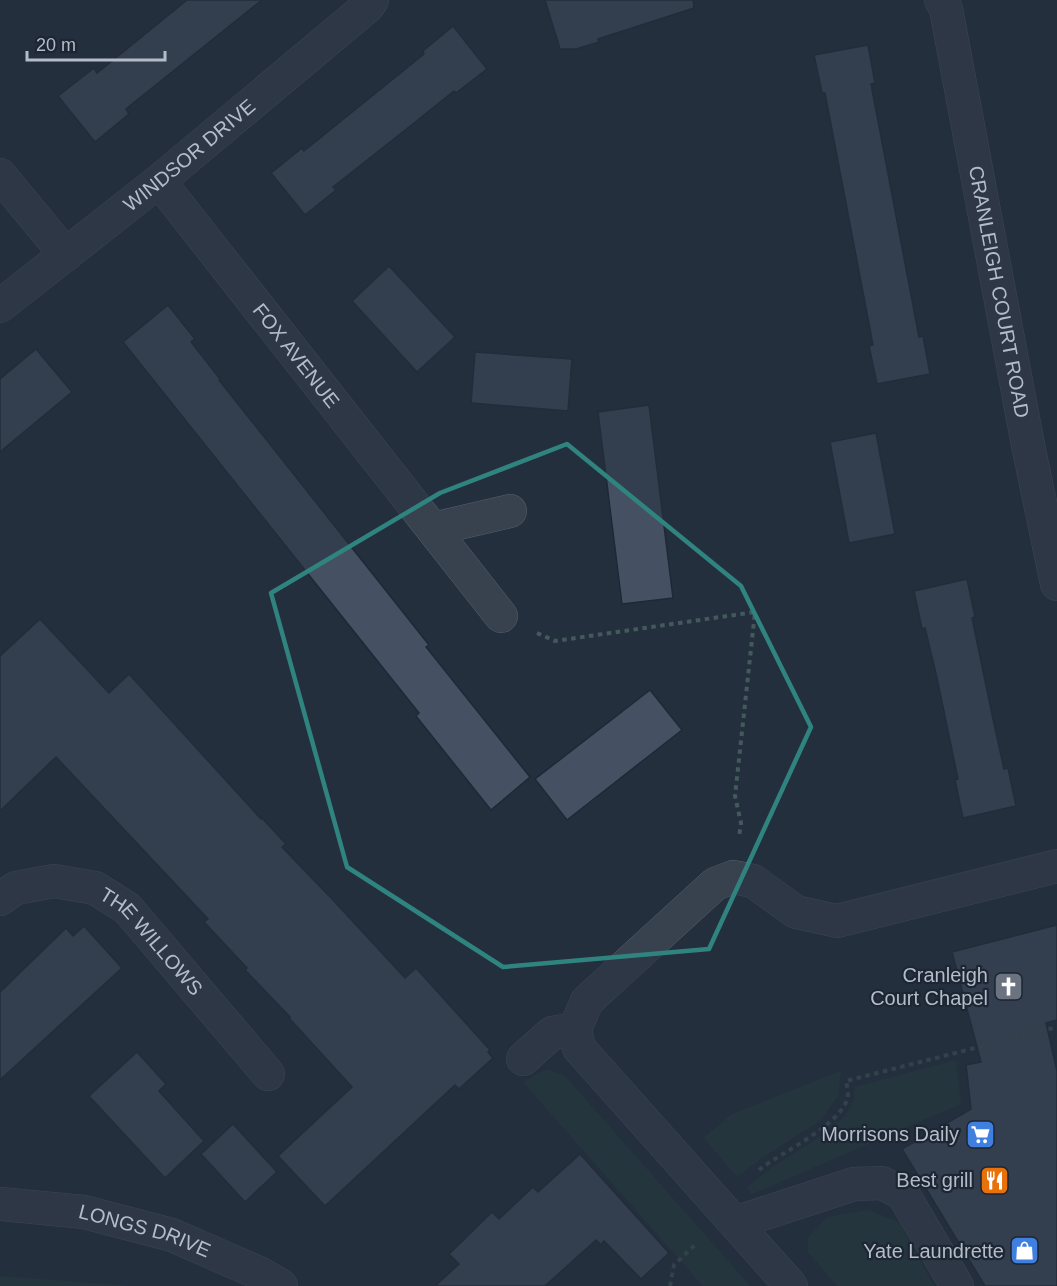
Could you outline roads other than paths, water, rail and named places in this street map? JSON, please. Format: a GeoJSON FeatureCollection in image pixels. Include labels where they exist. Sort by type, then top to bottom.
{"type":"FeatureCollection","features":[{"type":"Feature","properties":{"kind":"street","name":"WINDSOR DRIVE"},"geometry":{"type":"LineString","coordinates":[[0,306],[159,181],[367,7],[372,0]]}},
{"type":"Feature","properties":{"kind":"street","name":"CRANLEIGH COURT ROAD"},"geometry":{"type":"LineString","coordinates":[[941,0],[946,9],[1028,445],[1050,517],[1057,584]]}},
{"type":"Feature","properties":{"kind":"street"},"geometry":{"type":"LineString","coordinates":[[0,175],[66,255]]}},
{"type":"Feature","properties":{"kind":"street","name":"FOX AVENUE"},"geometry":{"type":"LineString","coordinates":[[159,181],[501,616]]}},
{"type":"Feature","properties":{"kind":"street"},"geometry":{"type":"LineString","coordinates":[[432,529],[510,511]]}},
{"type":"Feature","properties":{"kind":"street"},"geometry":{"type":"LineString","coordinates":[[791,1286],[579,1048],[575,1029],[587,1001],[715,884],[733,877],[753,881],[796,912],[837,921],[1057,866]]}},
{"type":"Feature","properties":{"kind":"street","name":"THE WILLOWS"},"geometry":{"type":"LineString","coordinates":[[0,899],[16,888],[54,881],[95,888],[127,908],[268,1074]]}},
{"type":"Feature","properties":{"kind":"street"},"geometry":{"type":"LineString","coordinates":[[522,1059],[552,1033],[575,1029]]}},
{"type":"Feature","properties":{"kind":"street"},"geometry":{"type":"LineString","coordinates":[[731,1218],[854,1184],[882,1183],[903,1194],[957,1286]]}},
{"type":"Feature","properties":{"kind":"street","name":"LONGS DRIVE"},"geometry":{"type":"LineString","coordinates":[[0,1204],[84,1212],[172,1235],[259,1273],[281,1286]]}},
{"type":"Feature","properties":{"kind":"place","name":"Cranleigh Court Chapel"},"geometry":{"type":"Point","coordinates":[1009,986]}},
{"type":"Feature","properties":{"kind":"place","name":"Morrisons Daily"},"geometry":{"type":"Point","coordinates":[980,1134]}},
{"type":"Feature","properties":{"kind":"place","name":"Best grill"},"geometry":{"type":"Point","coordinates":[994,1180]}},
{"type":"Feature","properties":{"kind":"place","name":"Yate Laundrette"},"geometry":{"type":"Point","coordinates":[1025,1251]}}]}
